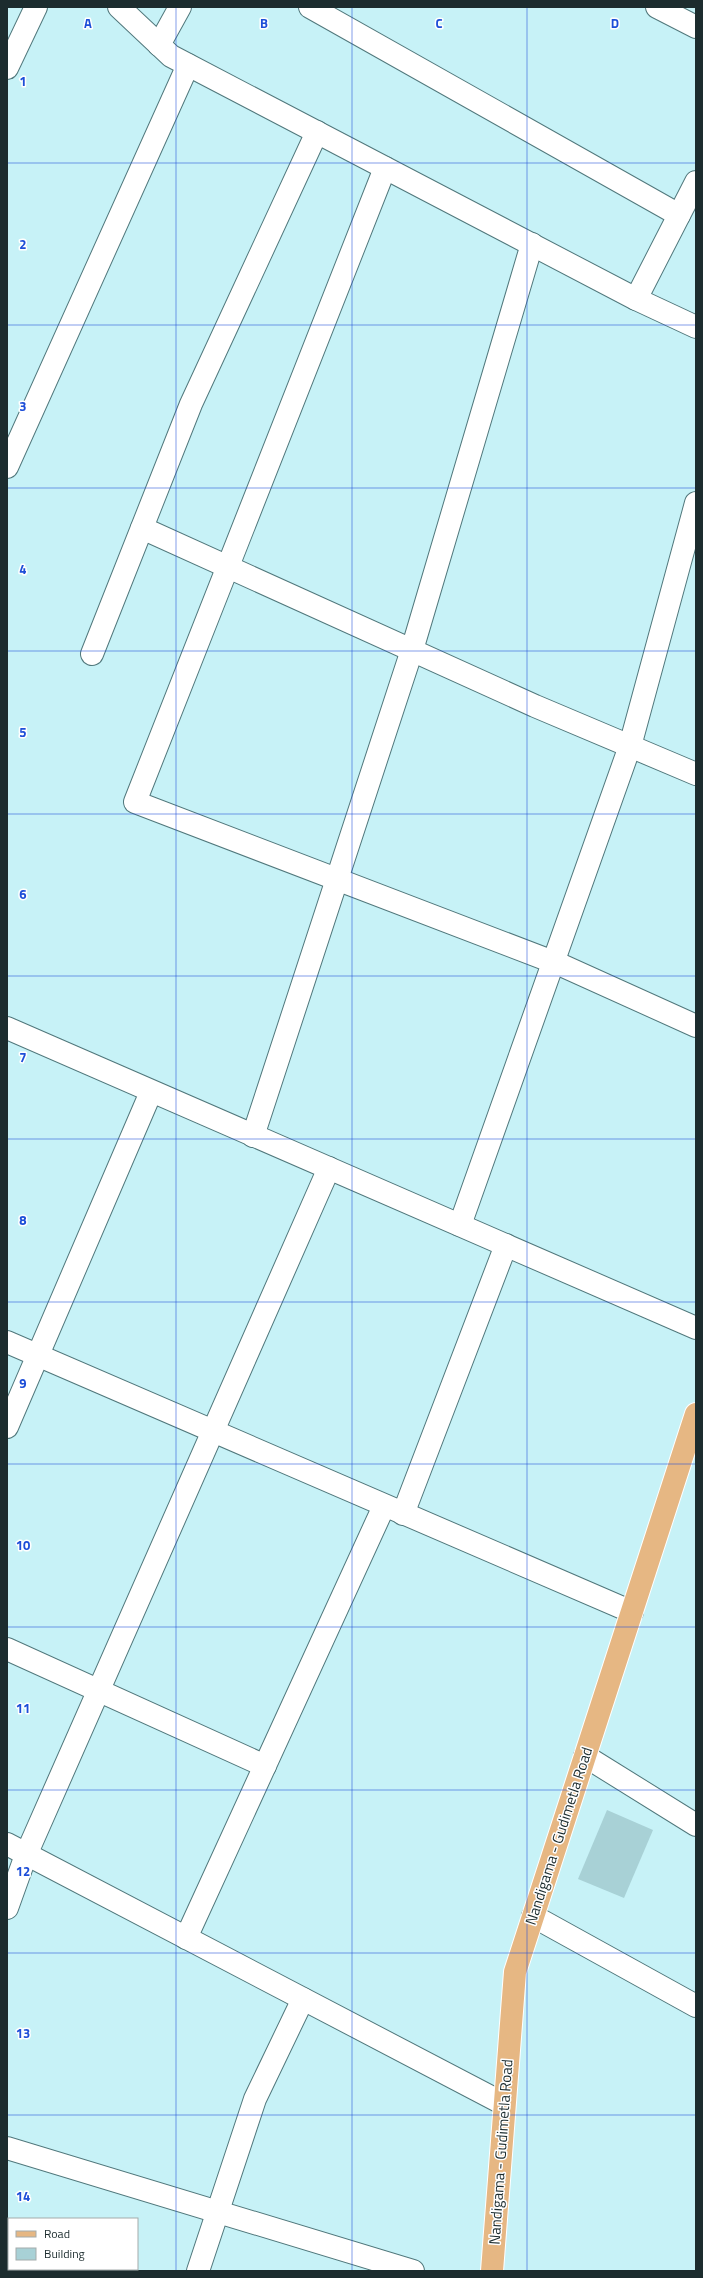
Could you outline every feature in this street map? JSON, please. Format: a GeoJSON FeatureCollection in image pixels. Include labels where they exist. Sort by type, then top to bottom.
{"type":"FeatureCollection","features":[{"type":"Feature","properties":{"kind":"main road","name":"Nandigama - Gudimetla Road"},"geometry":{"type":"LineString","coordinates":[[492,2271],[515,1972],[696,1414]]}},
{"type":"Feature","properties":{"kind":"street"},"geometry":{"type":"LineString","coordinates":[[7,68],[36,7]]}},
{"type":"Feature","properties":{"kind":"street"},"geometry":{"type":"LineString","coordinates":[[119,7],[171,56],[636,299],[696,327]]}},
{"type":"Feature","properties":{"kind":"street"},"geometry":{"type":"LineString","coordinates":[[160,45],[180,7]]}},
{"type":"Feature","properties":{"kind":"street"},"geometry":{"type":"LineString","coordinates":[[310,7],[679,215]]}},
{"type":"Feature","properties":{"kind":"street"},"geometry":{"type":"LineString","coordinates":[[657,7],[696,27]]}},
{"type":"Feature","properties":{"kind":"street"},"geometry":{"type":"LineString","coordinates":[[7,467],[188,65]]}},
{"type":"Feature","properties":{"kind":"street"},"geometry":{"type":"LineString","coordinates":[[92,654],[191,404],[316,132]]}},
{"type":"Feature","properties":{"kind":"street"},"geometry":{"type":"LineString","coordinates":[[385,168],[135,802],[553,962],[696,1026]]}},
{"type":"Feature","properties":{"kind":"street"},"geometry":{"type":"LineString","coordinates":[[636,299],[696,182]]}},
{"type":"Feature","properties":{"kind":"street"},"geometry":{"type":"LineString","coordinates":[[253,1136],[412,650],[532,244]]}},
{"type":"Feature","properties":{"kind":"street"},"geometry":{"type":"LineString","coordinates":[[460,1225],[630,746],[696,503]]}},
{"type":"Feature","properties":{"kind":"street"},"geometry":{"type":"LineString","coordinates":[[142,528],[412,650],[696,774]]}},
{"type":"Feature","properties":{"kind":"street"},"geometry":{"type":"LineString","coordinates":[[7,1028],[696,1328]]}},
{"type":"Feature","properties":{"kind":"street"},"geometry":{"type":"LineString","coordinates":[[7,1427],[151,1092]]}},
{"type":"Feature","properties":{"kind":"street"},"geometry":{"type":"LineString","coordinates":[[7,1908],[26,1855],[329,1168]]}},
{"type":"Feature","properties":{"kind":"street"},"geometry":{"type":"LineString","coordinates":[[186,1938],[265,1766],[393,1510],[506,1245]]}},
{"type":"Feature","properties":{"kind":"street"},"geometry":{"type":"LineString","coordinates":[[7,1342],[632,1612]]}},
{"type":"Feature","properties":{"kind":"street"},"geometry":{"type":"LineString","coordinates":[[7,1649],[265,1766]]}},
{"type":"Feature","properties":{"kind":"street"},"geometry":{"type":"LineString","coordinates":[[585,1756],[696,1825]]}},
{"type":"Feature","properties":{"kind":"street"},"geometry":{"type":"LineString","coordinates":[[7,1844],[504,2104]]}},
{"type":"Feature","properties":{"kind":"street"},"geometry":{"type":"LineString","coordinates":[[533,1916],[696,2006]]}},
{"type":"Feature","properties":{"kind":"street"},"geometry":{"type":"LineString","coordinates":[[198,2271],[255,2099],[303,1999]]}},
{"type":"Feature","properties":{"kind":"street"},"geometry":{"type":"LineString","coordinates":[[7,2148],[216,2213],[413,2271]]}},
{"type":"Feature","properties":{"kind":"building"},"geometry":{"type":"Polygon","coordinates":[[[607,1810],[653,1830],[624,1898],[578,1879],[607,1810]]]}}]}
